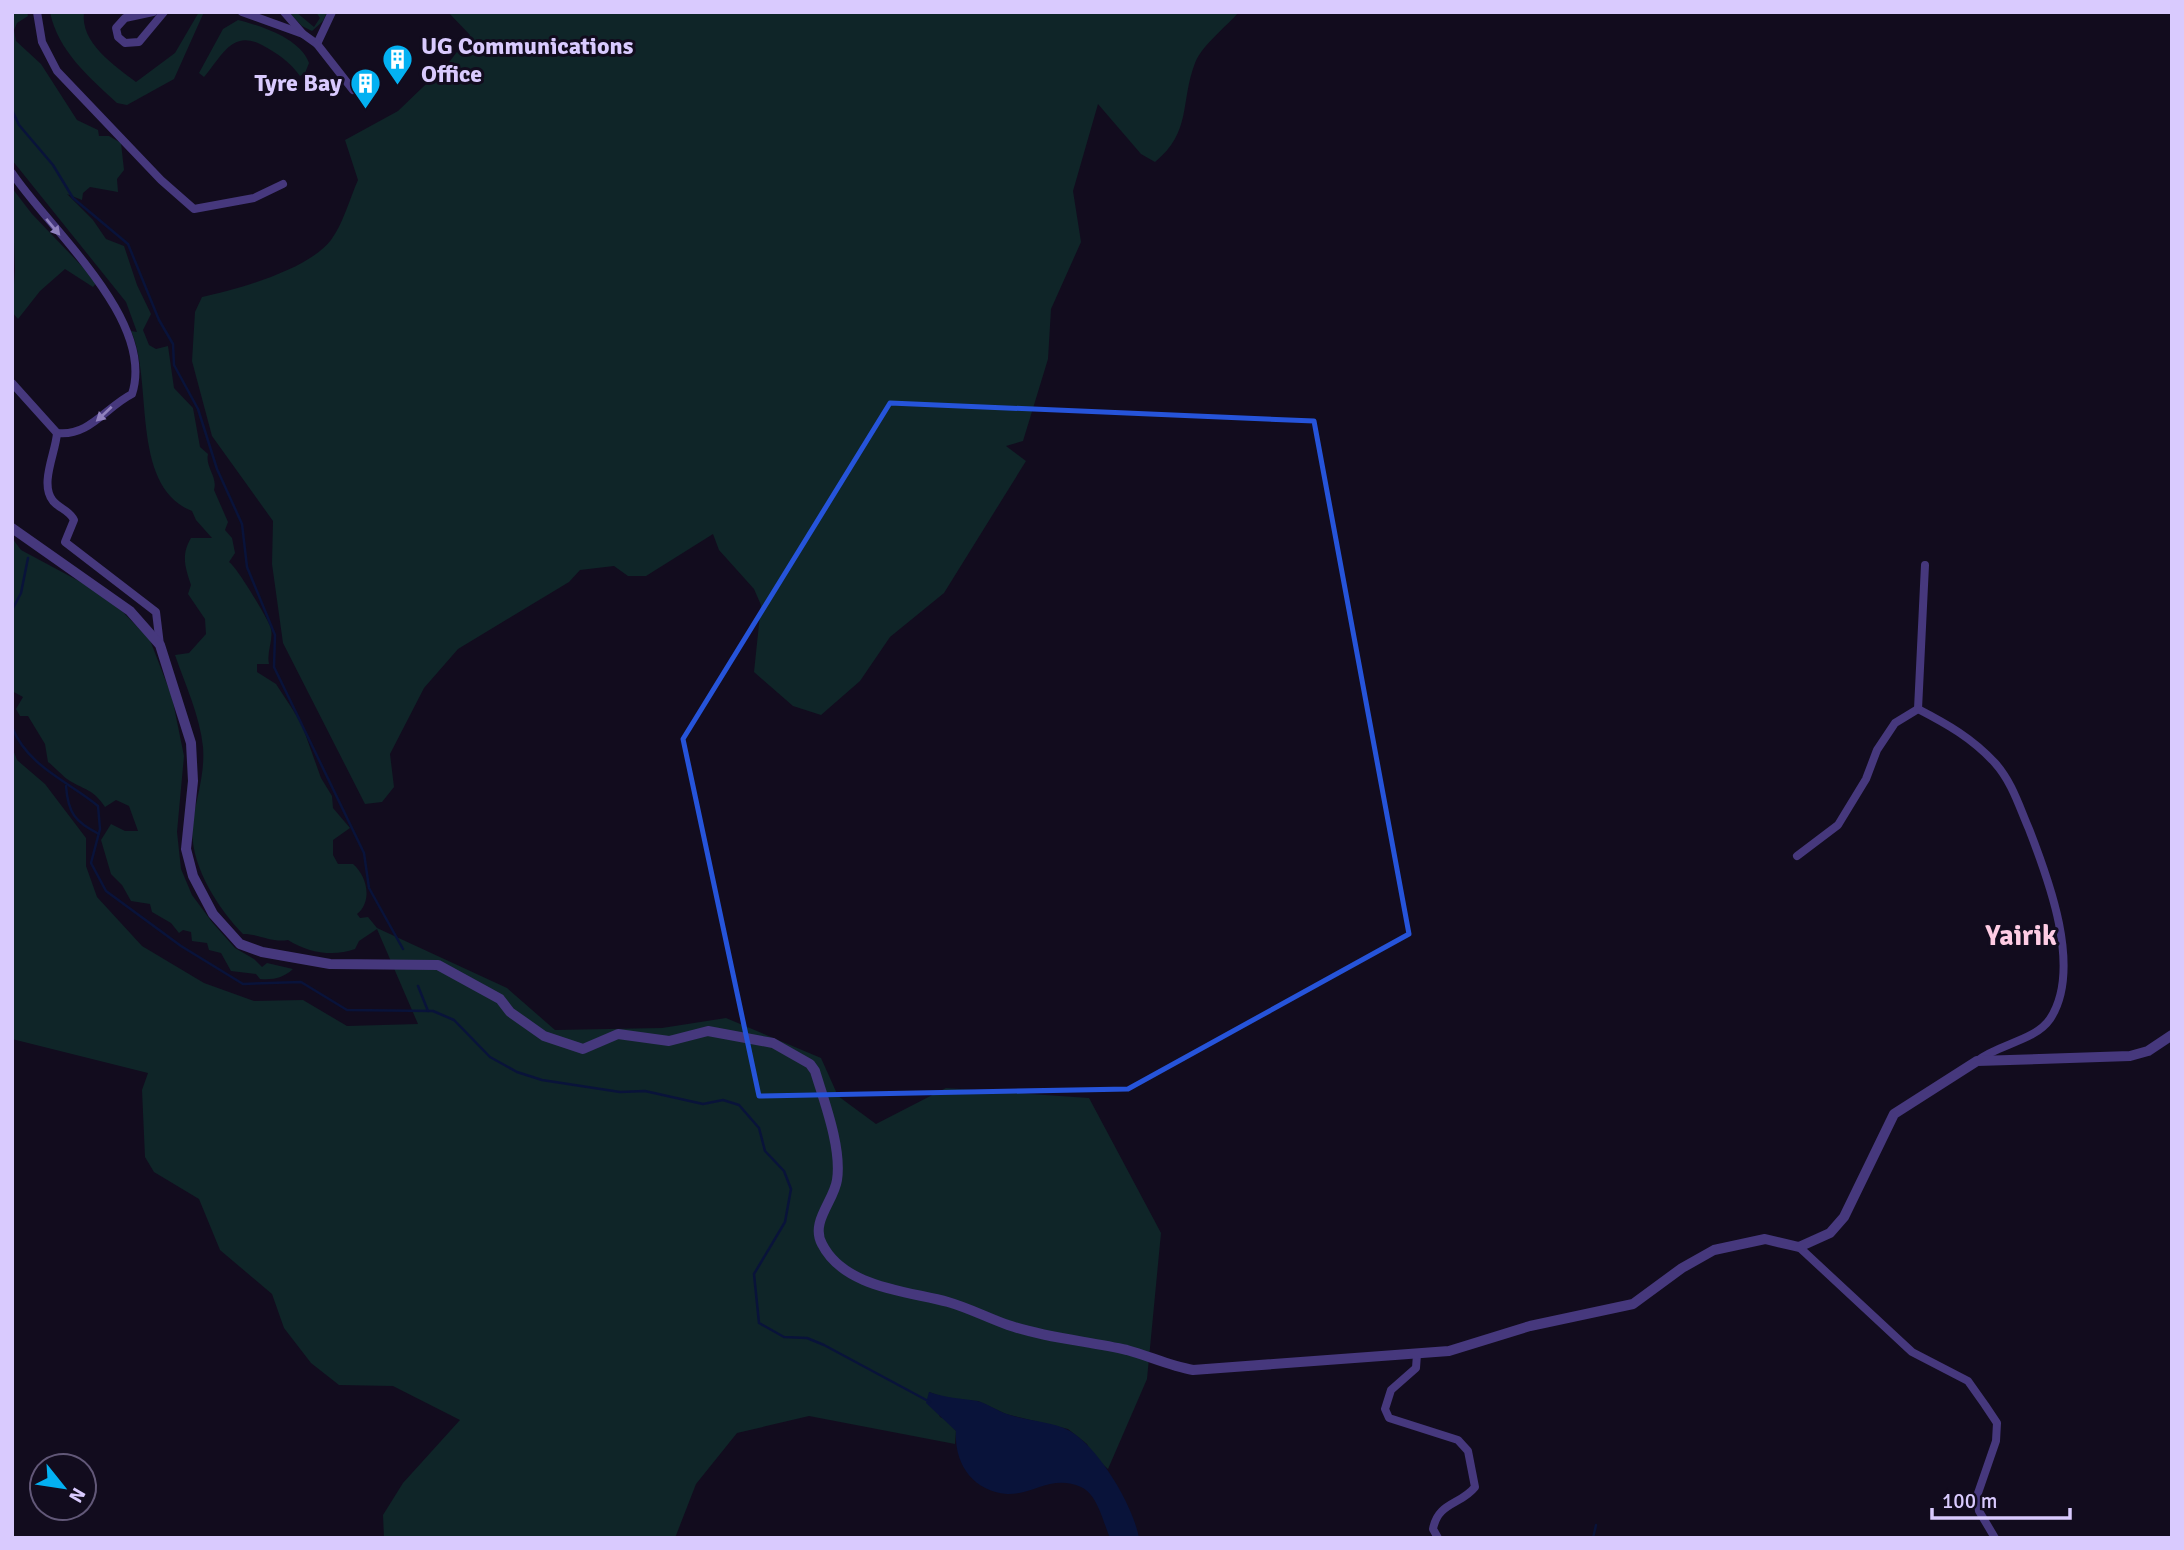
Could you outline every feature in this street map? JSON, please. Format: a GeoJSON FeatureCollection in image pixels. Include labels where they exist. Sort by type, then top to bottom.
{"type":"FeatureCollection","features":[{"type":"Feature","properties":{"kind":"street"},"geometry":{"type":"LineString","coordinates":[[37,12],[42,42],[57,71],[161,180],[194,209],[254,198],[283,184]]}},
{"type":"Feature","properties":{"kind":"street"},"geometry":{"type":"LineString","coordinates":[[153,12],[132,15],[119,22],[118,37],[125,43],[139,42],[164,12]]}},
{"type":"Feature","properties":{"kind":"street"},"geometry":{"type":"LineString","coordinates":[[242,12],[303,34]]}},
{"type":"Feature","properties":{"kind":"street"},"geometry":{"type":"LineString","coordinates":[[284,12],[303,34],[317,44],[353,90]]}},
{"type":"Feature","properties":{"kind":"street"},"geometry":{"type":"LineString","coordinates":[[317,44],[332,12]]}},
{"type":"Feature","properties":{"kind":"street"},"geometry":{"type":"LineString","coordinates":[[12,173],[31,200],[95,275],[119,311],[137,371],[132,394],[119,401],[94,424],[70,435],[57,433],[12,383]]}},
{"type":"Feature","properties":{"kind":"street"},"geometry":{"type":"LineString","coordinates":[[57,433],[48,487],[53,501],[70,512],[74,520],[65,542],[156,612],[160,645],[191,743],[193,781],[186,849],[188,858],[193,876],[213,914],[240,944],[262,952],[330,964],[438,965],[500,999],[510,1012],[544,1036],[583,1049],[618,1034],[669,1041],[708,1031],[773,1043],[810,1064],[815,1071],[833,1132],[838,1178],[822,1214],[821,1243],[845,1269],[868,1281],[902,1293],[948,1302],[1007,1325],[1128,1350],[1193,1370],[1449,1351],[1530,1326],[1633,1304],[1682,1268],[1714,1250],[1747,1241],[1783,1241],[1799,1247],[1912,1352],[1968,1381],[1997,1423],[1996,1441],[1977,1496],[1979,1511],[1995,1538]]}},
{"type":"Feature","properties":{"kind":"street"},"geometry":{"type":"LineString","coordinates":[[12,528],[130,611],[160,645]]}},
{"type":"Feature","properties":{"kind":"street"},"geometry":{"type":"LineString","coordinates":[[1917,709],[1925,565]]}},
{"type":"Feature","properties":{"kind":"street"},"geometry":{"type":"LineString","coordinates":[[1797,856],[1838,825],[1866,779],[1877,750],[1895,723],[1917,709]]}},
{"type":"Feature","properties":{"kind":"street"},"geometry":{"type":"LineString","coordinates":[[1799,1247],[1830,1233],[1843,1217],[1894,1114],[1992,1049],[2038,1031],[2050,1018],[2062,972],[2059,931],[2051,886],[2009,781],[1996,763],[1960,730],[1917,709]]}},
{"type":"Feature","properties":{"kind":"street"},"geometry":{"type":"LineString","coordinates":[[1977,1061],[2130,1056],[2148,1051],[2172,1035]]}},
{"type":"Feature","properties":{"kind":"street"},"geometry":{"type":"LineString","coordinates":[[1417,1354],[1416,1368],[1391,1390],[1385,1409],[1389,1418],[1458,1440],[1468,1451],[1475,1487],[1469,1494],[1444,1506],[1435,1516],[1433,1529],[1438,1538]]}},
{"type":"Feature","properties":{"kind":"highlighted area"},"geometry":{"type":"Polygon","coordinates":[[[890,403],[1314,421],[1409,934],[1128,1089],[759,1096],[683,739],[890,403]]]}},
{"type":"Feature","properties":{"kind":"green space"},"geometry":{"type":"Polygon","coordinates":[[[12,12],[27,12],[28,16],[17,23],[14,30],[16,41],[41,64],[77,120],[98,130],[99,136],[109,136],[121,143],[124,170],[117,179],[118,192],[90,187],[83,193],[82,200],[67,194],[93,220],[106,239],[124,246],[137,285],[151,314],[143,330],[149,345],[156,349],[168,346],[174,388],[193,408],[200,447],[208,454],[214,490],[228,522],[225,530],[232,538],[235,553],[229,562],[251,592],[271,631],[269,664],[257,664],[257,672],[276,684],[302,725],[321,778],[332,796],[333,808],[350,828],[333,840],[333,855],[338,864],[353,864],[365,882],[365,902],[357,914],[360,918],[368,917],[377,928],[507,988],[555,1030],[662,1028],[726,1018],[821,1058],[838,1096],[876,1124],[946,1088],[1089,1098],[1161,1233],[1147,1379],[1108,1469],[1092,1454],[1087,1444],[1068,1429],[1006,1414],[978,1401],[952,1400],[929,1392],[940,1417],[947,1420],[956,1431],[955,1444],[809,1416],[737,1433],[696,1484],[675,1538],[384,1538],[383,1515],[403,1483],[460,1420],[393,1386],[339,1385],[311,1363],[284,1328],[272,1294],[220,1250],[199,1199],[154,1172],[145,1157],[142,1090],[148,1073],[12,1039],[12,747],[17,760],[45,784],[86,838],[86,866],[97,897],[142,946],[204,983],[254,1001],[303,1000],[347,1026],[418,1024],[377,929],[359,941],[355,949],[338,953],[312,951],[288,940],[243,934],[223,911],[199,867],[192,836],[202,775],[203,747],[195,712],[175,655],[189,653],[206,634],[205,619],[188,594],[191,585],[185,556],[191,538],[212,538],[196,520],[192,511],[172,498],[159,479],[146,430],[138,352],[131,331],[137,332],[126,302],[12,160],[12,12]]]}},
{"type":"Feature","properties":{"kind":"green space"},"geometry":{"type":"Polygon","coordinates":[[[50,12],[84,12],[87,34],[93,43],[109,61],[136,82],[175,53],[199,12],[204,12],[174,79],[127,105],[117,103],[76,62],[60,39],[50,12]]]}},
{"type":"Feature","properties":{"kind":"green space"},"geometry":{"type":"Polygon","coordinates":[[[289,12],[296,12],[314,27],[320,18],[316,12],[327,12],[323,21],[312,31],[302,26],[289,12]]]}},
{"type":"Feature","properties":{"kind":"green space"},"geometry":{"type":"Polygon","coordinates":[[[448,12],[1239,12],[1198,56],[1190,77],[1180,128],[1167,151],[1155,162],[1141,154],[1098,104],[1073,191],[1081,242],[1051,309],[1048,359],[1023,441],[1006,446],[1026,461],[944,593],[890,637],[860,681],[821,715],[793,706],[754,672],[761,605],[754,589],[719,550],[713,534],[646,576],[628,576],[614,566],[580,570],[569,582],[458,649],[424,688],[390,754],[394,787],[382,802],[365,804],[283,643],[272,564],[273,521],[212,436],[192,361],[195,312],[202,297],[253,283],[290,269],[320,251],[331,240],[343,219],[358,180],[345,140],[398,111],[450,61],[470,35],[448,12]]]}},
{"type":"Feature","properties":{"kind":"green space"},"geometry":{"type":"Polygon","coordinates":[[[238,20],[289,40],[304,54],[309,63],[305,73],[300,76],[287,62],[262,45],[243,40],[222,53],[204,77],[199,73],[223,29],[238,20]]]}},
{"type":"Feature","properties":{"kind":"green space"},"geometry":{"type":"Polygon","coordinates":[[[12,188],[32,214],[97,282],[93,287],[65,269],[40,291],[18,319],[12,312],[15,270],[12,188]]]}},
{"type":"Feature","properties":{"kind":"green space"},"geometry":{"type":"Polygon","coordinates":[[[12,538],[21,550],[90,587],[123,612],[150,640],[172,697],[184,756],[177,832],[181,869],[192,895],[235,948],[262,967],[267,963],[293,969],[286,974],[274,979],[260,979],[256,974],[231,971],[221,953],[209,950],[207,943],[192,941],[191,932],[183,930],[179,933],[171,923],[152,912],[150,904],[131,901],[122,885],[111,874],[101,840],[111,824],[125,831],[138,831],[129,806],[116,800],[105,807],[93,793],[64,777],[48,762],[45,744],[28,716],[20,716],[16,709],[23,697],[12,691],[12,538]]]}},
{"type":"Feature","properties":{"kind":"water"},"geometry":{"type":"Polygon","coordinates":[[[929,1392],[981,1402],[1007,1414],[1070,1431],[1092,1450],[1113,1478],[1130,1510],[1139,1538],[1110,1538],[1096,1502],[1081,1487],[1061,1483],[1007,1494],[984,1488],[962,1465],[956,1431],[926,1403],[929,1392]]]}},
{"type":"Feature","properties":{"kind":"waterway"},"geometry":{"type":"LineString","coordinates":[[12,110],[19,125],[53,165],[73,198],[128,244],[159,320],[173,344],[174,365],[198,409],[217,469],[242,524],[247,567],[275,635],[274,667],[364,853],[369,888],[403,949]]}},
{"type":"Feature","properties":{"kind":"waterway"},"geometry":{"type":"LineString","coordinates":[[12,610],[21,593],[28,558]]}},
{"type":"Feature","properties":{"kind":"waterway"},"geometry":{"type":"LineString","coordinates":[[12,727],[19,741],[38,763],[98,806],[100,829],[91,863],[106,891],[181,946],[243,984],[301,982],[347,1010],[433,1011],[454,1020],[490,1057],[517,1072],[542,1080],[620,1092],[645,1091],[703,1104],[723,1100],[739,1105],[759,1128],[765,1151],[784,1171],[791,1189],[785,1222],[754,1274],[759,1323],[784,1337],[807,1338],[824,1345],[930,1402]]}},
{"type":"Feature","properties":{"kind":"waterway"},"geometry":{"type":"LineString","coordinates":[[66,786],[74,816],[99,834]]}},
{"type":"Feature","properties":{"kind":"waterway"},"geometry":{"type":"LineString","coordinates":[[418,986],[428,1011]]}},
{"type":"Feature","properties":{"kind":"waterway"},"geometry":{"type":"LineString","coordinates":[[1593,1538],[1596,1525]]}},
{"type":"Feature","properties":{"kind":"place","name":"UG Communications Office"},"geometry":{"type":"Point","coordinates":[398,87]}},
{"type":"Feature","properties":{"kind":"place","name":"Tyre Bay"},"geometry":{"type":"Point","coordinates":[365,110]}},
{"type":"Feature","properties":{"kind":"district","name":"Yairik"},"geometry":{"type":"Point","coordinates":[2021,935]}}]}
